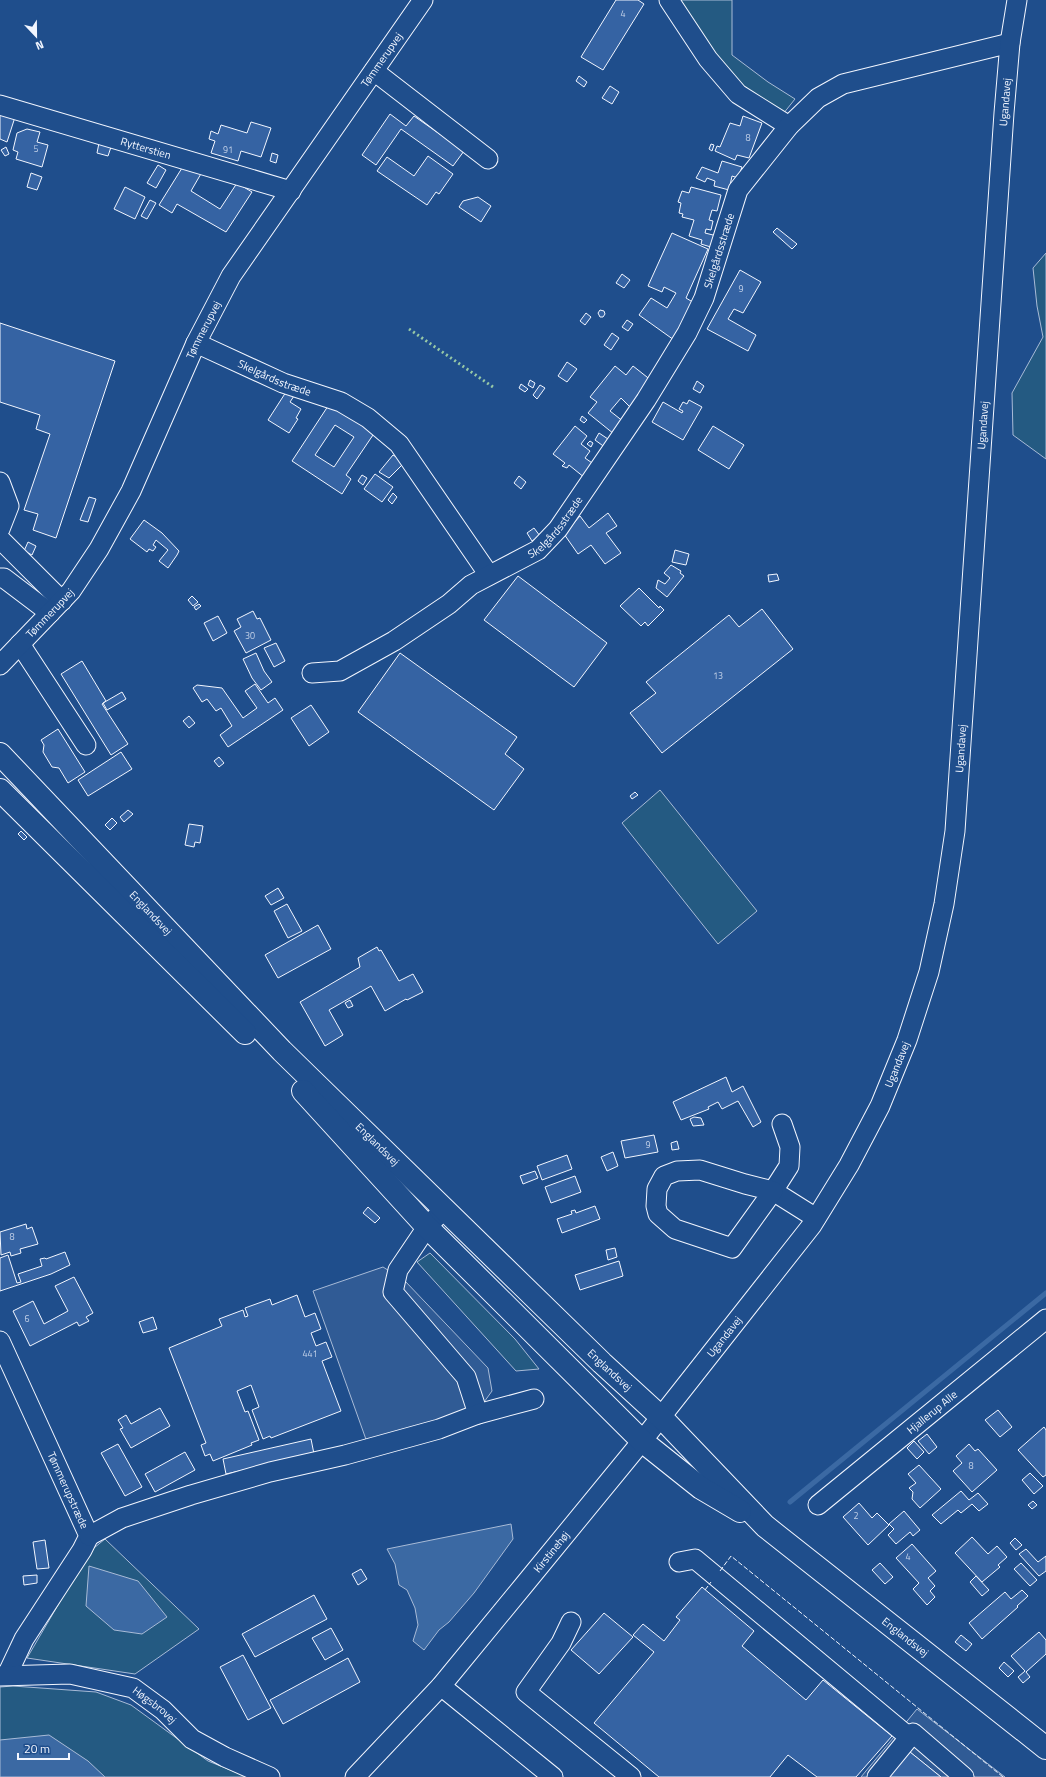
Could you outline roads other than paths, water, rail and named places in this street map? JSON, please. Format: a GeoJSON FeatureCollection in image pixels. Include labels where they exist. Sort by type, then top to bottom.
{"type":"FeatureCollection","features":[{"type":"Feature","properties":{"kind":"main road","name":"Englandsvej"},"geometry":{"type":"LineString","coordinates":[[0,754],[282,1051],[661,1417],[765,1526]]}},
{"type":"Feature","properties":{"kind":"main road","name":"Englandsvej"},"geometry":{"type":"LineString","coordinates":[[0,790],[301,1089],[426,1227],[642,1441],[701,1488],[765,1526],[1046,1748]]}},
{"type":"Feature","properties":{"kind":"street","name":"Tømmerupvej"},"geometry":{"type":"LineString","coordinates":[[0,665],[71,591],[99,549],[130,491],[196,343],[231,276],[423,0]]}},
{"type":"Feature","properties":{"kind":"street"},"geometry":{"type":"LineString","coordinates":[[669,0],[708,59],[738,94],[789,126]]}},
{"type":"Feature","properties":{"kind":"street","name":"Ugandavej"},"geometry":{"type":"LineString","coordinates":[[661,1417],[816,1218],[849,1165],[880,1106],[907,1040],[929,972],[944,904],[955,831],[1010,43],[1017,0]]}},
{"type":"Feature","properties":{"kind":"street","name":"Skelgårdsstræde"},"geometry":{"type":"LineString","coordinates":[[196,343],[283,383],[341,402],[368,418],[399,444],[489,575],[538,550],[558,529],[646,400],[687,333],[704,298],[738,190],[789,126],[818,98],[843,84],[1010,43]]}},
{"type":"Feature","properties":{"kind":"street"},"geometry":{"type":"LineString","coordinates":[[374,71],[488,159]]}},
{"type":"Feature","properties":{"kind":"street","name":"Rytterstien"},"geometry":{"type":"LineString","coordinates":[[0,105],[291,191]]}},
{"type":"Feature","properties":{"kind":"street"},"geometry":{"type":"LineString","coordinates":[[0,482],[9,506],[0,528]]}},
{"type":"Feature","properties":{"kind":"street"},"geometry":{"type":"LineString","coordinates":[[0,539],[56,607]]}},
{"type":"Feature","properties":{"kind":"street"},"geometry":{"type":"LineString","coordinates":[[312,673],[340,671],[428,620],[471,585],[489,575]]}},
{"type":"Feature","properties":{"kind":"street"},"geometry":{"type":"LineString","coordinates":[[0,578],[4,578],[56,607]]}},
{"type":"Feature","properties":{"kind":"street"},"geometry":{"type":"LineString","coordinates":[[20,644],[86,745]]}},
{"type":"Feature","properties":{"kind":"street"},"geometry":{"type":"LineString","coordinates":[[782,1124],[790,1147],[789,1166],[773,1191],[732,1248],[675,1229],[658,1214],[656,1206],[657,1189],[664,1176],[677,1171],[700,1170],[773,1191],[816,1218]]}},
{"type":"Feature","properties":{"kind":"street"},"geometry":{"type":"LineString","coordinates":[[444,1209],[426,1227],[398,1270],[393,1292],[466,1377],[478,1414]]}},
{"type":"Feature","properties":{"kind":"street","name":"Hjallerup Alle"},"geometry":{"type":"LineString","coordinates":[[818,1504],[1046,1319]]}},
{"type":"Feature","properties":{"kind":"street","name":"Tømmerupstræde"},"geometry":{"type":"LineString","coordinates":[[0,1341],[89,1536],[82,1550],[24,1639],[3,1676]]}},
{"type":"Feature","properties":{"kind":"street"},"geometry":{"type":"LineString","coordinates":[[89,1536],[122,1518],[191,1495],[270,1472],[345,1455],[439,1429],[478,1414],[534,1399]]}},
{"type":"Feature","properties":{"kind":"street","name":"Kirstinehøj"},"geometry":{"type":"LineString","coordinates":[[355,1777],[441,1686],[661,1417]]}},
{"type":"Feature","properties":{"kind":"street"},"geometry":{"type":"LineString","coordinates":[[679,1562],[695,1559],[909,1737]]}},
{"type":"Feature","properties":{"kind":"street"},"geometry":{"type":"LineString","coordinates":[[571,1622],[561,1643],[526,1692],[631,1777]]}},
{"type":"Feature","properties":{"kind":"street","name":"Høgsbrovej"},"geometry":{"type":"LineString","coordinates":[[3,1676],[70,1674],[133,1688],[163,1710],[192,1738],[225,1757],[270,1777]]}},
{"type":"Feature","properties":{"kind":"street"},"geometry":{"type":"LineString","coordinates":[[441,1686],[553,1777]]}},
{"type":"Feature","properties":{"kind":"street"},"geometry":{"type":"LineString","coordinates":[[877,1777],[913,1733],[964,1777]]}},
{"type":"Feature","properties":{"kind":"waterway"},"geometry":{"type":"LineString","coordinates":[[790,1502],[1046,1293]]}}]}
